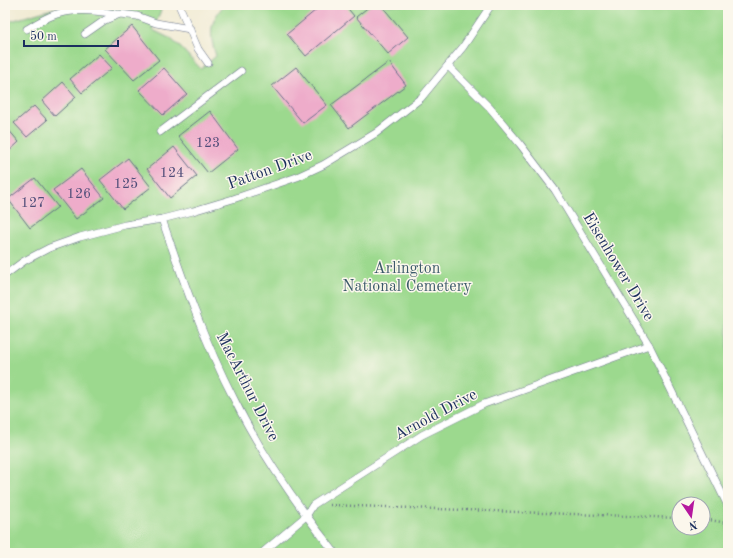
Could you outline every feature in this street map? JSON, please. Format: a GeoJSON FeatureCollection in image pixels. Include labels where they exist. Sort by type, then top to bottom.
{"type":"FeatureCollection","features":[{"type":"Feature","properties":{"kind":"lane"},"geometry":{"type":"LineString","coordinates":[[179,5],[198,49],[208,63]]}},
{"type":"Feature","properties":{"kind":"lane","name":"Patton Drive"},"geometry":{"type":"LineString","coordinates":[[5,275],[30,258],[50,248],[80,237],[124,225],[162,219],[233,199],[297,177],[323,165],[376,133],[422,98],[463,47],[491,5]]}},
{"type":"Feature","properties":{"kind":"lane"},"geometry":{"type":"LineString","coordinates":[[27,29],[50,16],[73,11],[96,11],[137,16],[156,22],[190,29]]}},
{"type":"Feature","properties":{"kind":"lane"},"geometry":{"type":"LineString","coordinates":[[85,34],[105,20],[120,14]]}},
{"type":"Feature","properties":{"kind":"lane","name":"Eisenhower Drive"},"geometry":{"type":"LineString","coordinates":[[448,66],[490,108],[555,190],[649,345],[728,506]]}},
{"type":"Feature","properties":{"kind":"lane"},"geometry":{"type":"LineString","coordinates":[[160,132],[241,71]]}},
{"type":"Feature","properties":{"kind":"lane","name":"MacArthur Drive"},"geometry":{"type":"LineString","coordinates":[[162,219],[200,324],[234,400],[267,457],[306,516],[335,553]]}},
{"type":"Feature","properties":{"kind":"lane","name":"Arnold Drive"},"geometry":{"type":"LineString","coordinates":[[262,553],[306,516],[313,504],[422,435],[484,404],[649,345]]}},
{"type":"Feature","properties":{"kind":"path"},"geometry":{"type":"LineString","coordinates":[[313,504],[671,518]]}},
{"type":"Feature","properties":{"kind":"path"},"geometry":{"type":"LineString","coordinates":[[711,520],[728,523]]}},
{"type":"Feature","properties":{"kind":"green space","name":"Arlington National Cemetery"},"geometry":{"type":"Polygon","coordinates":[[[66,5],[163,5],[153,30],[171,39],[201,69],[216,56],[212,41],[212,29],[215,17],[224,5],[728,5],[728,553],[5,553],[5,27],[11,21],[66,5]]]}},
{"type":"Feature","properties":{"kind":"building"},"geometry":{"type":"Polygon","coordinates":[[[322,5],[345,5],[354,16],[306,56],[287,34],[322,5]]]}},
{"type":"Feature","properties":{"kind":"building"},"geometry":{"type":"Polygon","coordinates":[[[371,5],[381,5],[408,37],[388,54],[356,17],[371,5]]]}},
{"type":"Feature","properties":{"kind":"building"},"geometry":{"type":"Polygon","coordinates":[[[132,26],[159,60],[134,80],[105,49],[132,26]]]}},
{"type":"Feature","properties":{"kind":"building"},"geometry":{"type":"Polygon","coordinates":[[[99,54],[112,68],[82,93],[70,79],[99,54]]]}},
{"type":"Feature","properties":{"kind":"building"},"geometry":{"type":"Polygon","coordinates":[[[389,62],[406,85],[349,128],[331,105],[389,62]]]}},
{"type":"Feature","properties":{"kind":"building"},"geometry":{"type":"Polygon","coordinates":[[[296,67],[327,105],[303,123],[272,86],[296,67]]]}},
{"type":"Feature","properties":{"kind":"building"},"geometry":{"type":"Polygon","coordinates":[[[164,68],[187,94],[163,115],[139,90],[164,68]]]}},
{"type":"Feature","properties":{"kind":"building"},"geometry":{"type":"Polygon","coordinates":[[[63,82],[76,97],[55,116],[42,101],[63,82]]]}},
{"type":"Feature","properties":{"kind":"building"},"geometry":{"type":"Polygon","coordinates":[[[34,106],[47,120],[27,137],[14,123],[34,106]]]}},
{"type":"Feature","properties":{"kind":"building"},"geometry":{"type":"Polygon","coordinates":[[[210,111],[238,149],[208,173],[178,136],[210,111]]]}},
{"type":"Feature","properties":{"kind":"building"},"geometry":{"type":"Polygon","coordinates":[[[7,128],[19,142],[5,155],[5,130],[7,128]]]}},
{"type":"Feature","properties":{"kind":"building"},"geometry":{"type":"Polygon","coordinates":[[[174,147],[197,176],[170,198],[147,169],[174,147]]]}},
{"type":"Feature","properties":{"kind":"building"},"geometry":{"type":"Polygon","coordinates":[[[128,158],[151,187],[123,209],[100,180],[128,158]]]}},
{"type":"Feature","properties":{"kind":"building"},"geometry":{"type":"Polygon","coordinates":[[[81,169],[104,198],[76,219],[53,190],[81,169]]]}},
{"type":"Feature","properties":{"kind":"building"},"geometry":{"type":"Polygon","coordinates":[[[35,178],[58,207],[30,228],[8,199],[35,178]]]}}]}
